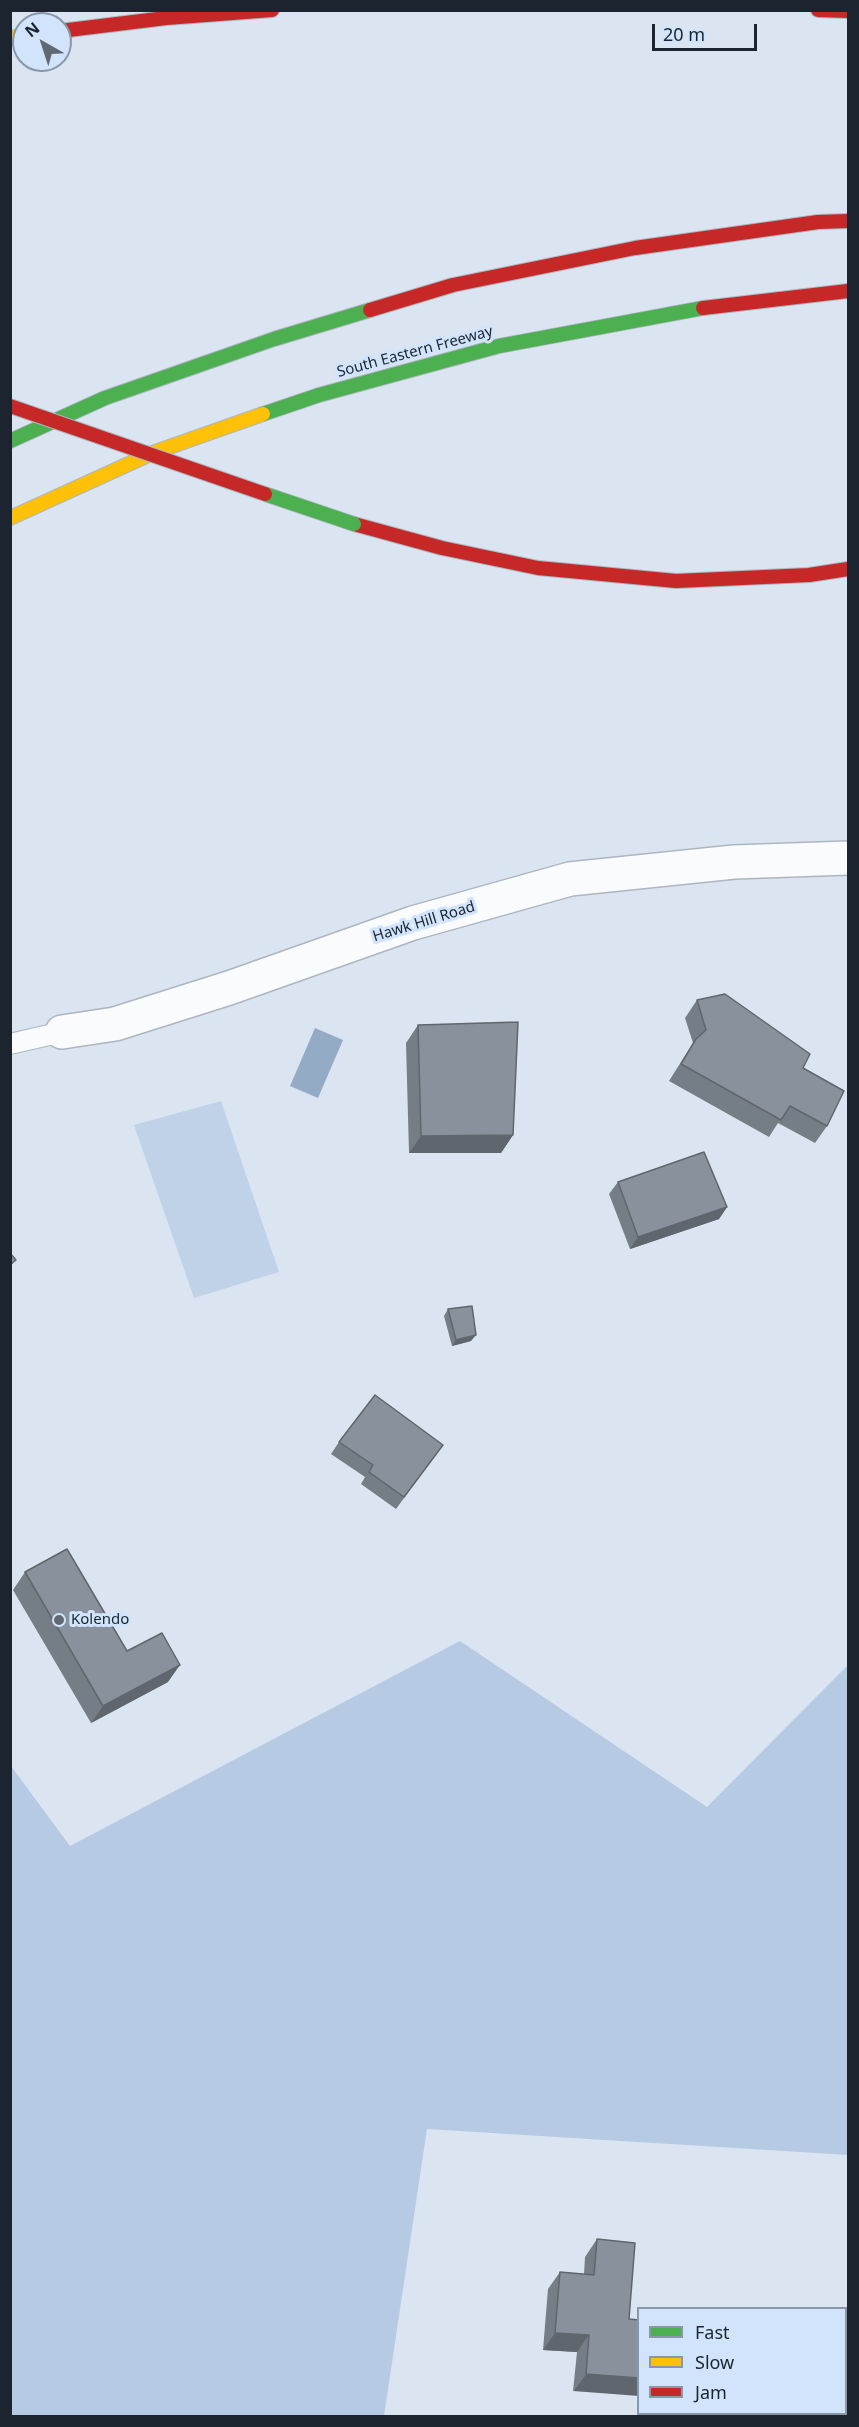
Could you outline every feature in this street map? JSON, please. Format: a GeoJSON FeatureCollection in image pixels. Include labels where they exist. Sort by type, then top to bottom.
{"type":"FeatureCollection","features":[{"type":"Feature","properties":{"kind":"highway"},"geometry":{"type":"LineString","coordinates":[[72,30],[166,18],[272,10]]}},
{"type":"Feature","properties":{"kind":"highway"},"geometry":{"type":"LineString","coordinates":[[818,10],[849,11]]}},
{"type":"Feature","properties":{"kind":"highway"},"geometry":{"type":"LineString","coordinates":[[10,441],[105,398],[274,339],[453,285],[635,248],[818,222],[849,220]]}},
{"type":"Feature","properties":{"kind":"highway","name":"South Eastern Freeway"},"geometry":{"type":"LineString","coordinates":[[10,518],[155,453],[210,433],[319,395],[499,346],[678,311],[849,291]]}},
{"type":"Feature","properties":{"kind":"highway"},"geometry":{"type":"LineString","coordinates":[[10,406],[354,524],[442,548],[538,568],[676,581],[809,575],[849,569]]}},
{"type":"Feature","properties":{"kind":"street","name":"Hawk Hill Road"},"geometry":{"type":"LineString","coordinates":[[62,1032],[115,1024],[229,988],[412,923],[570,879],[734,862],[849,858]]}},
{"type":"Feature","properties":{"kind":"lane","name":"Hawk Hill Road"},"geometry":{"type":"LineString","coordinates":[[10,1044],[62,1032]]}},
{"type":"Feature","properties":{"kind":"shaded area"},"geometry":{"type":"Polygon","coordinates":[[[315,1028],[343,1040],[318,1098],[290,1086],[315,1028]]]}},
{"type":"Feature","properties":{"kind":"shaded area"},"geometry":{"type":"Polygon","coordinates":[[[221,1101],[279,1272],[194,1298],[134,1125],[221,1101]]]}},
{"type":"Feature","properties":{"kind":"shaded area"},"geometry":{"type":"Polygon","coordinates":[[[460,1641],[707,1807],[848,1665],[848,2155],[427,2129],[384,2416],[11,2416],[11,1766],[70,1846],[460,1641]]]}},
{"type":"Feature","properties":{"kind":"building"},"geometry":{"type":"Polygon","coordinates":[[[725,994],[810,1054],[803,1068],[844,1091],[827,1126],[790,1106],[781,1120],[681,1064],[696,1039],[706,1030],[697,1000],[725,994]]]}},
{"type":"Feature","properties":{"kind":"building"},"geometry":{"type":"Polygon","coordinates":[[[518,1022],[513,1135],[421,1136],[418,1025],[518,1022]]]}},
{"type":"Feature","properties":{"kind":"building"},"geometry":{"type":"Polygon","coordinates":[[[704,1152],[727,1207],[638,1237],[618,1182],[704,1152]]]}},
{"type":"Feature","properties":{"kind":"building"},"geometry":{"type":"Polygon","coordinates":[[[10,1253],[16,1260],[10,1265],[10,1253]]]}},
{"type":"Feature","properties":{"kind":"building"},"geometry":{"type":"Polygon","coordinates":[[[472,1306],[476,1335],[456,1340],[448,1309],[472,1306]]]}},
{"type":"Feature","properties":{"kind":"building"},"geometry":{"type":"Polygon","coordinates":[[[375,1395],[443,1445],[404,1497],[369,1472],[373,1465],[339,1442],[375,1395]]]}},
{"type":"Feature","properties":{"kind":"building"},"geometry":{"type":"Polygon","coordinates":[[[67,1549],[127,1651],[162,1633],[180,1665],[103,1706],[25,1572],[67,1549]]]}},
{"type":"Feature","properties":{"kind":"building"},"geometry":{"type":"Polygon","coordinates":[[[597,2239],[635,2243],[629,2319],[637,2320],[637,2378],[586,2374],[589,2335],[555,2333],[560,2272],[594,2275],[597,2239]]]}},
{"type":"Feature","properties":{"kind":"building"},"geometry":{"type":"Polygon","coordinates":[[[732,2415],[733,2416],[701,2416],[732,2415]]]}},
{"type":"Feature","properties":{"kind":"traffic: fast"},"geometry":{"type":"LineString","coordinates":[[263,414],[319,395],[499,346],[703,308]]}},
{"type":"Feature","properties":{"kind":"traffic: fast"},"geometry":{"type":"LineString","coordinates":[[10,441],[105,398],[274,339],[370,310]]}},
{"type":"Feature","properties":{"kind":"traffic: fast"},"geometry":{"type":"LineString","coordinates":[[265,494],[354,524]]}},
{"type":"Feature","properties":{"kind":"traffic: slow"},"geometry":{"type":"LineString","coordinates":[[10,518],[155,452],[263,414]]}},
{"type":"Feature","properties":{"kind":"traffic: jam"},"geometry":{"type":"LineString","coordinates":[[72,30],[166,18],[272,10]]}},
{"type":"Feature","properties":{"kind":"traffic: jam"},"geometry":{"type":"LineString","coordinates":[[818,10],[848,11]]}},
{"type":"Feature","properties":{"kind":"traffic: jam"},"geometry":{"type":"LineString","coordinates":[[370,310],[453,285],[635,248],[818,222],[848,221]]}},
{"type":"Feature","properties":{"kind":"traffic: jam"},"geometry":{"type":"LineString","coordinates":[[703,308],[848,291]]}},
{"type":"Feature","properties":{"kind":"traffic: jam"},"geometry":{"type":"LineString","coordinates":[[10,406],[265,494]]}},
{"type":"Feature","properties":{"kind":"traffic: jam"},"geometry":{"type":"LineString","coordinates":[[354,524],[442,548],[538,568],[676,581],[809,575],[848,569]]}},
{"type":"Feature","properties":{"kind":"place","name":"Kolendo"},"geometry":{"type":"Point","coordinates":[59,1620]}}]}
